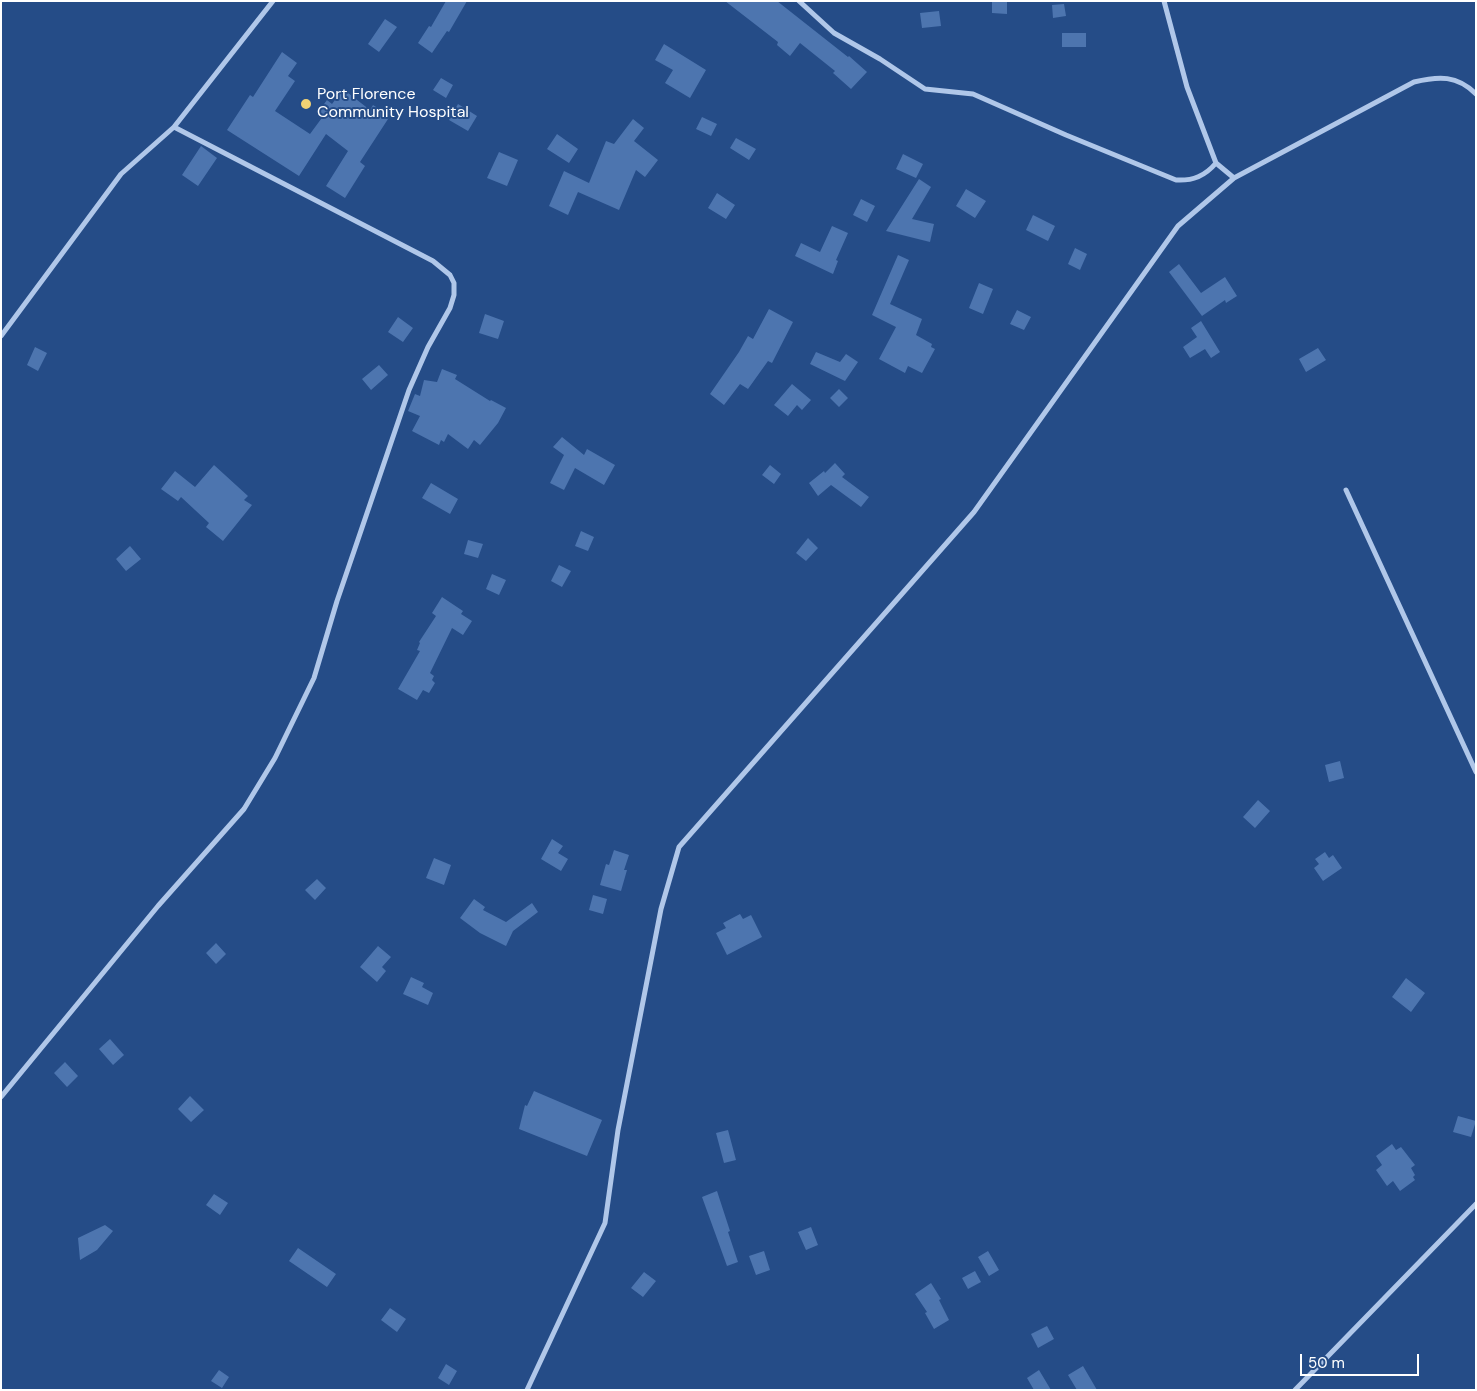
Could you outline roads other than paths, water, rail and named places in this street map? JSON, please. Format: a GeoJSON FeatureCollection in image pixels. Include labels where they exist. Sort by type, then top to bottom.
{"type":"FeatureCollection","features":[{"type":"Feature","properties":{"kind":"street"},"geometry":{"type":"LineString","coordinates":[[1,336],[122,174],[174,127],[273,1]]}},
{"type":"Feature","properties":{"kind":"street"},"geometry":{"type":"LineString","coordinates":[[799,1],[834,33],[880,59],[925,89],[973,94],[1176,180],[1197,178],[1211,169],[1216,163]]}},
{"type":"Feature","properties":{"kind":"street"},"geometry":{"type":"LineString","coordinates":[[1164,1],[1187,87],[1216,163],[1234,178]]}},
{"type":"Feature","properties":{"kind":"street"},"geometry":{"type":"LineString","coordinates":[[527,1390],[605,1223],[618,1130],[659,919],[679,847],[974,512],[1178,226],[1234,178],[1414,82],[1432,78],[1449,79],[1466,85],[1476,94]]}},
{"type":"Feature","properties":{"kind":"street"},"geometry":{"type":"LineString","coordinates":[[1,1097],[158,906],[244,808],[275,758],[314,678],[337,601],[409,390],[428,347],[450,308],[454,296],[454,283],[450,275],[433,261],[174,127]]}},
{"type":"Feature","properties":{"kind":"street"},"geometry":{"type":"LineString","coordinates":[[1346,490],[1476,772]]}},
{"type":"Feature","properties":{"kind":"street"},"geometry":{"type":"LineString","coordinates":[[1295,1390],[1476,1204]]}},
{"type":"Feature","properties":{"kind":"place","name":"Port Florence Community Hospital"},"geometry":{"type":"Point","coordinates":[306,104]}}]}
